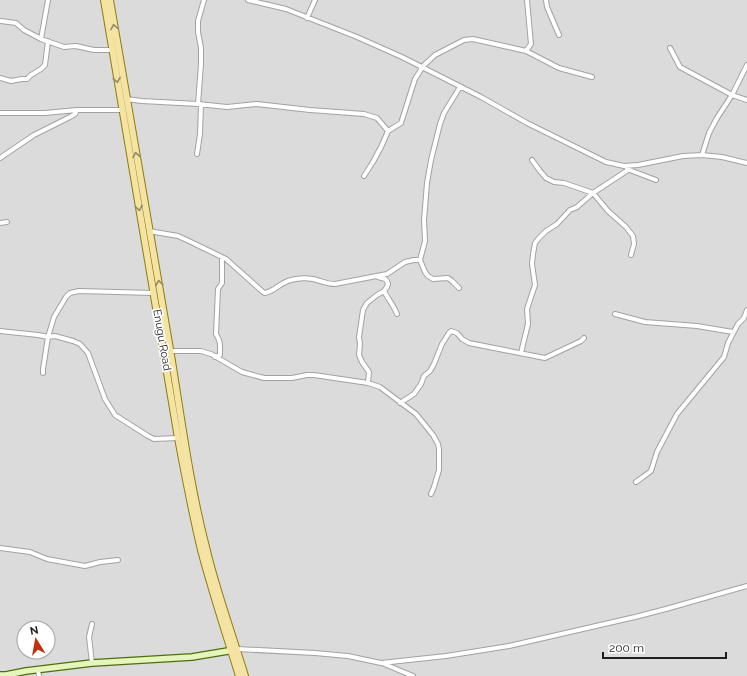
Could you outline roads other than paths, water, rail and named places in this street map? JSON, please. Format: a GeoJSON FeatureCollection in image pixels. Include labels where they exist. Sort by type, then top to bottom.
{"type":"FeatureCollection","features":[{"type":"Feature","properties":{"kind":"main road","name":"Enugu Road"},"geometry":{"type":"LineString","coordinates":[[104,0],[111,50],[188,493],[214,596],[234,650],[239,676]]}},
{"type":"Feature","properties":{"kind":"main road"},"geometry":{"type":"LineString","coordinates":[[110,0],[194,492],[206,547],[234,650],[245,676]]}},
{"type":"Feature","properties":{"kind":"street"},"geometry":{"type":"LineString","coordinates":[[41,39],[48,0]]}},
{"type":"Feature","properties":{"kind":"street"},"geometry":{"type":"LineString","coordinates":[[197,154],[200,134],[201,64],[198,20],[204,0]]}},
{"type":"Feature","properties":{"kind":"street"},"geometry":{"type":"LineString","coordinates":[[248,0],[286,9],[402,57],[527,123],[606,162],[624,166],[638,165],[683,156],[702,155],[722,157],[747,163]]}},
{"type":"Feature","properties":{"kind":"street"},"geometry":{"type":"LineString","coordinates":[[307,18],[314,0]]}},
{"type":"Feature","properties":{"kind":"street"},"geometry":{"type":"LineString","coordinates":[[526,0],[531,44],[526,51]]}},
{"type":"Feature","properties":{"kind":"street"},"geometry":{"type":"LineString","coordinates":[[546,0],[547,7],[559,35]]}},
{"type":"Feature","properties":{"kind":"street"},"geometry":{"type":"LineString","coordinates":[[0,21],[16,23],[24,30],[41,39],[64,47],[76,46],[94,50],[111,50]]}},
{"type":"Feature","properties":{"kind":"street"},"geometry":{"type":"LineString","coordinates":[[364,176],[382,146],[388,131],[401,122],[415,79],[421,68],[435,55],[464,40],[478,40],[526,51],[559,68],[592,77]]}},
{"type":"Feature","properties":{"kind":"street"},"geometry":{"type":"LineString","coordinates":[[0,78],[11,81],[27,79],[31,74],[40,69],[45,65],[48,41]]}},
{"type":"Feature","properties":{"kind":"street"},"geometry":{"type":"LineString","coordinates":[[670,48],[680,67],[732,95],[747,100]]}},
{"type":"Feature","properties":{"kind":"street"},"geometry":{"type":"LineString","coordinates":[[702,155],[708,133],[732,95],[747,65]]}},
{"type":"Feature","properties":{"kind":"street"},"geometry":{"type":"LineString","coordinates":[[459,288],[448,278],[433,279],[428,276],[420,260],[426,241],[424,220],[427,183],[431,160],[444,113],[460,87]]}},
{"type":"Feature","properties":{"kind":"street"},"geometry":{"type":"LineString","coordinates":[[126,98],[142,101],[227,107],[256,104],[364,114],[377,118],[388,131]]}},
{"type":"Feature","properties":{"kind":"street"},"geometry":{"type":"LineString","coordinates":[[0,158],[34,135],[75,114],[77,110]]}},
{"type":"Feature","properties":{"kind":"street"},"geometry":{"type":"LineString","coordinates":[[0,113],[122,110]]}},
{"type":"Feature","properties":{"kind":"street"},"geometry":{"type":"LineString","coordinates":[[532,160],[546,178],[554,182],[564,183],[593,193],[608,212],[626,227],[633,236],[634,244],[631,256]]}},
{"type":"Feature","properties":{"kind":"street"},"geometry":{"type":"LineString","coordinates":[[624,166],[628,170],[656,180]]}},
{"type":"Feature","properties":{"kind":"street"},"geometry":{"type":"LineString","coordinates":[[521,353],[528,324],[526,309],[534,286],[532,264],[535,244],[546,231],[557,224],[570,210],[577,207],[593,193],[628,170]]}},
{"type":"Feature","properties":{"kind":"street"},"geometry":{"type":"LineString","coordinates":[[0,222],[7,222]]}},
{"type":"Feature","properties":{"kind":"street"},"geometry":{"type":"LineString","coordinates":[[150,231],[178,236],[226,259],[266,293],[270,292],[283,282],[290,280],[312,279],[328,284],[335,284],[387,274],[405,262],[420,260]]}},
{"type":"Feature","properties":{"kind":"street"},"geometry":{"type":"LineString","coordinates":[[215,357],[220,355],[221,345],[216,334],[218,289],[222,283],[222,257]]}},
{"type":"Feature","properties":{"kind":"street"},"geometry":{"type":"LineString","coordinates":[[368,383],[369,372],[359,355],[359,336],[363,310],[367,304],[387,287],[387,281],[375,276]]}},
{"type":"Feature","properties":{"kind":"street"},"geometry":{"type":"LineString","coordinates":[[43,373],[48,337],[54,317],[70,293],[79,291],[154,293]]}},
{"type":"Feature","properties":{"kind":"street"},"geometry":{"type":"LineString","coordinates":[[384,291],[397,314]]}},
{"type":"Feature","properties":{"kind":"street"},"geometry":{"type":"LineString","coordinates":[[636,482],[651,471],[657,452],[677,414],[724,357],[733,332],[738,324],[745,318],[747,310]]}},
{"type":"Feature","properties":{"kind":"street"},"geometry":{"type":"LineString","coordinates":[[615,314],[645,322],[697,326],[733,332]]}},
{"type":"Feature","properties":{"kind":"street"},"geometry":{"type":"LineString","coordinates":[[0,331],[48,337],[55,336],[80,344],[88,353],[108,405],[115,415],[154,439],[178,438]]}},
{"type":"Feature","properties":{"kind":"street"},"geometry":{"type":"LineString","coordinates":[[400,403],[414,394],[421,384],[424,376],[430,372],[442,344],[451,331],[457,332],[462,339],[469,343],[545,358],[581,342],[584,338]]}},
{"type":"Feature","properties":{"kind":"street"},"geometry":{"type":"LineString","coordinates":[[170,351],[201,351],[242,372],[264,378],[292,378],[314,375],[368,383],[380,387],[416,414],[433,435],[438,444],[438,470],[431,494]]}},
{"type":"Feature","properties":{"kind":"street"},"geometry":{"type":"LineString","coordinates":[[0,548],[30,552],[47,559],[85,566],[100,562],[118,560]]}},
{"type":"Feature","properties":{"kind":"street"},"geometry":{"type":"LineString","coordinates":[[382,663],[446,656],[509,646],[666,609],[747,586]]}},
{"type":"Feature","properties":{"kind":"street"},"geometry":{"type":"LineString","coordinates":[[92,624],[89,637],[92,663]]}},
{"type":"Feature","properties":{"kind":"street"},"geometry":{"type":"LineString","coordinates":[[4,675],[38,673],[92,663],[192,657],[234,650],[315,652],[348,656],[382,663],[413,676]]}}]}
